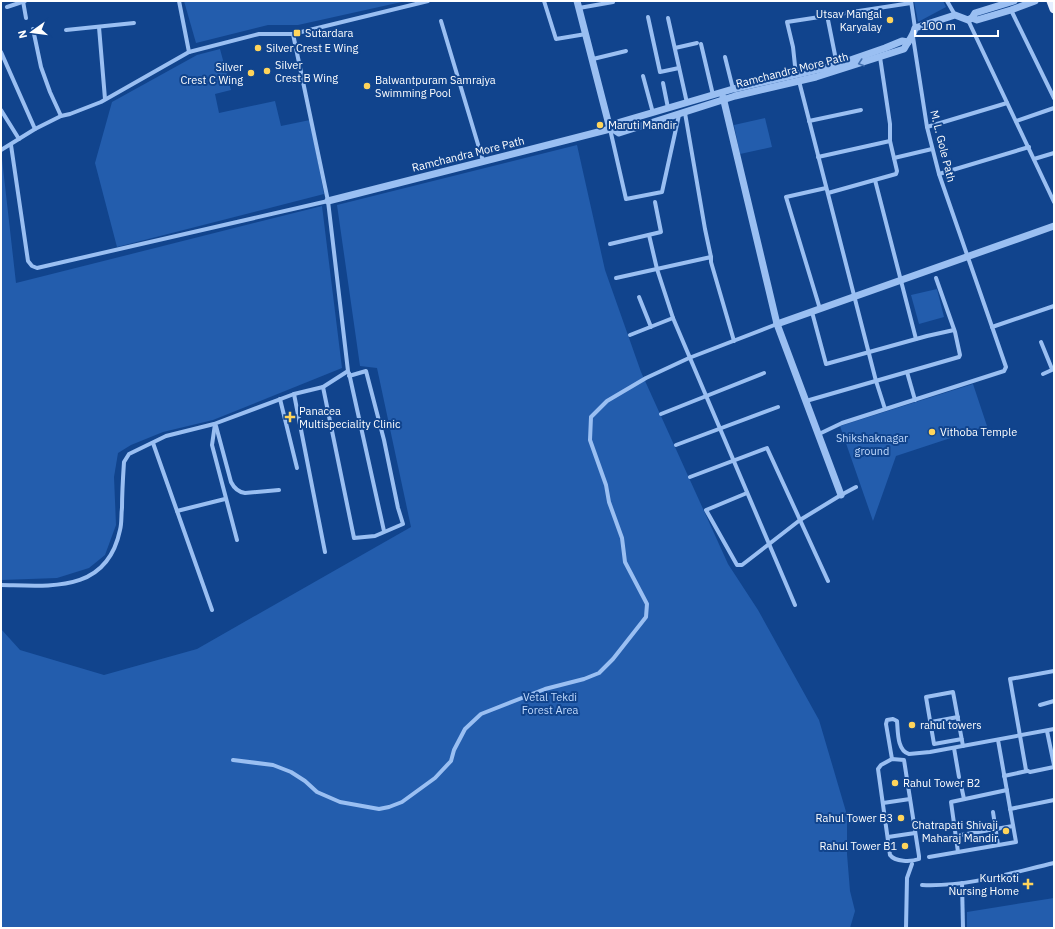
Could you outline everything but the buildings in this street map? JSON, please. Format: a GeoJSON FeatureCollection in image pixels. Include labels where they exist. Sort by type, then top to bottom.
{"type":"FeatureCollection","features":[{"type":"Feature","properties":{"kind":"main road"},"geometry":{"type":"LineString","coordinates":[[1051,1],[1054,9]]}},
{"type":"Feature","properties":{"kind":"street"},"geometry":{"type":"LineString","coordinates":[[7,7],[23,1],[26,18]]}},
{"type":"Feature","properties":{"kind":"street"},"geometry":{"type":"LineString","coordinates":[[179,1],[189,52]]}},
{"type":"Feature","properties":{"kind":"street"},"geometry":{"type":"LineString","coordinates":[[1,150],[35,129],[61,116],[70,114],[105,99],[189,52],[259,34],[293,34],[428,1]]}},
{"type":"Feature","properties":{"kind":"street"},"geometry":{"type":"LineString","coordinates":[[544,1],[556,39],[586,34]]}},
{"type":"Feature","properties":{"kind":"street"},"geometry":{"type":"LineString","coordinates":[[947,1],[955,14]]}},
{"type":"Feature","properties":{"kind":"street"},"geometry":{"type":"LineString","coordinates":[[970,19],[975,13],[1014,1]]}},
{"type":"Feature","properties":{"kind":"street"},"geometry":{"type":"LineString","coordinates":[[915,28],[955,14],[977,20],[1035,1]]}},
{"type":"Feature","properties":{"kind":"street"},"geometry":{"type":"LineString","coordinates":[[613,2],[578,4],[612,129],[626,199],[662,192],[687,103],[668,18]]}},
{"type":"Feature","properties":{"kind":"street"},"geometry":{"type":"LineString","coordinates":[[885,409],[876,381],[797,78],[793,47],[787,22],[911,2],[915,28],[910,40]]}},
{"type":"Feature","properties":{"kind":"street"},"geometry":{"type":"LineString","coordinates":[[1011,10],[1054,98]]}},
{"type":"Feature","properties":{"kind":"street"},"geometry":{"type":"LineString","coordinates":[[827,15],[837,64]]}},
{"type":"Feature","properties":{"kind":"street"},"geometry":{"type":"LineString","coordinates":[[648,17],[660,72],[679,68]]}},
{"type":"Feature","properties":{"kind":"street"},"geometry":{"type":"LineString","coordinates":[[970,19],[1006,102],[1029,147],[1054,202]]}},
{"type":"Feature","properties":{"kind":"street"},"geometry":{"type":"LineString","coordinates":[[441,21],[484,161]]}},
{"type":"Feature","properties":{"kind":"street"},"geometry":{"type":"LineString","coordinates":[[66,30],[134,23]]}},
{"type":"Feature","properties":{"kind":"street"},"geometry":{"type":"LineString","coordinates":[[98,27],[105,99]]}},
{"type":"Feature","properties":{"kind":"street"},"geometry":{"type":"LineString","coordinates":[[33,28],[41,67],[61,116]]}},
{"type":"Feature","properties":{"kind":"street"},"geometry":{"type":"LineString","coordinates":[[293,34],[328,201],[348,371],[384,531]]}},
{"type":"Feature","properties":{"kind":"street","name":"Ramchandra More Path"},"geometry":{"type":"LineString","coordinates":[[328,201],[612,129],[617,123],[713,95],[735,96],[797,78],[902,41],[910,40]]}},
{"type":"Feature","properties":{"kind":"street","name":"Ramchandra More Path"},"geometry":{"type":"LineString","coordinates":[[612,129],[619,133],[684,113],[723,96],[733,89],[834,72],[904,49],[910,40]]}},
{"type":"Feature","properties":{"kind":"street","name":"M. L. Gole Path"},"geometry":{"type":"LineString","coordinates":[[910,40],[927,127],[939,174],[1005,365],[1004,371],[915,400]]}},
{"type":"Feature","properties":{"kind":"street"},"geometry":{"type":"LineString","coordinates":[[675,48],[699,43],[713,95]]}},
{"type":"Feature","properties":{"kind":"street"},"geometry":{"type":"LineString","coordinates":[[593,60],[626,51]]}},
{"type":"Feature","properties":{"kind":"street"},"geometry":{"type":"LineString","coordinates":[[1,52],[35,129]]}},
{"type":"Feature","properties":{"kind":"street"},"geometry":{"type":"LineString","coordinates":[[725,57],[733,89]]}},
{"type":"Feature","properties":{"kind":"street"},"geometry":{"type":"LineString","coordinates":[[828,193],[896,174],[890,141],[890,124],[880,57]]}},
{"type":"Feature","properties":{"kind":"street"},"geometry":{"type":"LineString","coordinates":[[643,76],[653,113]]}},
{"type":"Feature","properties":{"kind":"street"},"geometry":{"type":"LineString","coordinates":[[663,83],[668,108]]}},
{"type":"Feature","properties":{"kind":"street"},"geometry":{"type":"LineString","coordinates":[[723,96],[777,324],[841,495]]}},
{"type":"Feature","properties":{"kind":"street"},"geometry":{"type":"LineString","coordinates":[[927,127],[1006,102]]}},
{"type":"Feature","properties":{"kind":"street"},"geometry":{"type":"LineString","coordinates":[[1016,121],[1054,108]]}},
{"type":"Feature","properties":{"kind":"street"},"geometry":{"type":"LineString","coordinates":[[1,110],[19,139]]}},
{"type":"Feature","properties":{"kind":"street"},"geometry":{"type":"LineString","coordinates":[[809,121],[861,110]]}},
{"type":"Feature","properties":{"kind":"street"},"geometry":{"type":"LineString","coordinates":[[684,113],[711,262],[734,341]]}},
{"type":"Feature","properties":{"kind":"street"},"geometry":{"type":"LineString","coordinates":[[818,157],[890,141]]}},
{"type":"Feature","properties":{"kind":"street"},"geometry":{"type":"LineString","coordinates":[[11,145],[28,261],[32,266],[37,268],[328,201]]}},
{"type":"Feature","properties":{"kind":"street"},"geometry":{"type":"LineString","coordinates":[[939,174],[1029,147]]}},
{"type":"Feature","properties":{"kind":"street"},"geometry":{"type":"LineString","coordinates":[[894,158],[932,149]]}},
{"type":"Feature","properties":{"kind":"street"},"geometry":{"type":"LineString","coordinates":[[1034,159],[1054,153]]}},
{"type":"Feature","properties":{"kind":"street"},"geometry":{"type":"LineString","coordinates":[[875,180],[916,339]]}},
{"type":"Feature","properties":{"kind":"street"},"geometry":{"type":"LineString","coordinates":[[820,309],[786,197],[826,188]]}},
{"type":"Feature","properties":{"kind":"street"},"geometry":{"type":"LineString","coordinates":[[610,244],[662,232],[655,202]]}},
{"type":"Feature","properties":{"kind":"street"},"geometry":{"type":"LineString","coordinates":[[233,760],[273,765],[291,772],[305,781],[316,792],[340,802],[379,810],[402,802],[435,778],[451,762],[454,750],[465,729],[481,714],[545,689],[584,680],[598,672],[613,659],[646,617],[646,604],[625,562],[622,538],[608,502],[606,484],[590,440],[591,417],[608,401],[646,378],[689,358],[777,324],[1054,226]]}},
{"type":"Feature","properties":{"kind":"street"},"geometry":{"type":"LineString","coordinates":[[649,235],[657,269],[673,318],[746,493],[795,605]]}},
{"type":"Feature","properties":{"kind":"street"},"geometry":{"type":"LineString","coordinates":[[616,278],[711,257]]}},
{"type":"Feature","properties":{"kind":"street"},"geometry":{"type":"LineString","coordinates":[[806,401],[959,358],[960,355],[954,330],[936,278]]}},
{"type":"Feature","properties":{"kind":"street"},"geometry":{"type":"LineString","coordinates":[[639,297],[651,327]]}},
{"type":"Feature","properties":{"kind":"street"},"geometry":{"type":"LineString","coordinates":[[992,326],[1054,306]]}},
{"type":"Feature","properties":{"kind":"street"},"geometry":{"type":"LineString","coordinates":[[812,312],[826,364],[954,330]]}},
{"type":"Feature","properties":{"kind":"street"},"geometry":{"type":"LineString","coordinates":[[630,335],[673,318]]}},
{"type":"Feature","properties":{"kind":"street"},"geometry":{"type":"LineString","coordinates":[[1041,342],[1053,369],[1043,374]]}},
{"type":"Feature","properties":{"kind":"street"},"geometry":{"type":"LineString","coordinates":[[1,585],[46,586],[76,582],[102,568],[108,560],[121,530],[124,462],[125,458],[129,454],[166,436],[215,424],[294,394],[322,387],[348,371]]}},
{"type":"Feature","properties":{"kind":"street"},"geometry":{"type":"LineString","coordinates":[[322,387],[354,538],[375,536],[403,524],[398,508],[384,440],[366,371],[349,376]]}},
{"type":"Feature","properties":{"kind":"street"},"geometry":{"type":"LineString","coordinates":[[819,434],[842,423],[915,400],[907,372]]}},
{"type":"Feature","properties":{"kind":"street"},"geometry":{"type":"LineString","coordinates":[[661,414],[764,373]]}},
{"type":"Feature","properties":{"kind":"street"},"geometry":{"type":"LineString","coordinates":[[294,394],[325,552]]}},
{"type":"Feature","properties":{"kind":"street"},"geometry":{"type":"LineString","coordinates":[[280,400],[297,468]]}},
{"type":"Feature","properties":{"kind":"street"},"geometry":{"type":"LineString","coordinates":[[676,445],[778,407]]}},
{"type":"Feature","properties":{"kind":"street"},"geometry":{"type":"LineString","coordinates":[[215,424],[231,482],[236,489],[245,493],[279,490]]}},
{"type":"Feature","properties":{"kind":"street"},"geometry":{"type":"LineString","coordinates":[[215,424],[212,444],[225,499],[237,540]]}},
{"type":"Feature","properties":{"kind":"street"},"geometry":{"type":"LineString","coordinates":[[153,443],[212,610]]}},
{"type":"Feature","properties":{"kind":"street"},"geometry":{"type":"LineString","coordinates":[[690,477],[767,448],[828,581]]}},
{"type":"Feature","properties":{"kind":"street"},"geometry":{"type":"LineString","coordinates":[[746,493],[706,510],[737,565],[742,565],[800,520],[856,487]]}},
{"type":"Feature","properties":{"kind":"street"},"geometry":{"type":"LineString","coordinates":[[177,511],[225,499]]}},
{"type":"Feature","properties":{"kind":"street"},"geometry":{"type":"LineString","coordinates":[[1027,771],[1010,679],[1054,671]]}},
{"type":"Feature","properties":{"kind":"street"},"geometry":{"type":"LineString","coordinates":[[962,739],[934,744],[926,697],[953,692],[958,717],[962,739],[963,746]]}},
{"type":"Feature","properties":{"kind":"street"},"geometry":{"type":"LineString","coordinates":[[1040,705],[1054,701]]}},
{"type":"Feature","properties":{"kind":"street"},"geometry":{"type":"LineString","coordinates":[[931,722],[958,717]]}},
{"type":"Feature","properties":{"kind":"street"},"geometry":{"type":"LineString","coordinates":[[892,759],[886,724],[887,720],[893,719],[897,721],[901,748],[906,753],[954,748],[1054,729]]}},
{"type":"Feature","properties":{"kind":"street"},"geometry":{"type":"LineString","coordinates":[[1004,776],[1054,766],[1048,730]]}},
{"type":"Feature","properties":{"kind":"street"},"geometry":{"type":"LineString","coordinates":[[929,857],[1016,842],[998,740]]}},
{"type":"Feature","properties":{"kind":"street"},"geometry":{"type":"LineString","coordinates":[[954,748],[960,777]]}},
{"type":"Feature","properties":{"kind":"street"},"geometry":{"type":"LineString","coordinates":[[892,759],[904,760],[919,856],[919,859],[915,860],[896,860],[890,855],[878,769],[881,765],[892,759]]}},
{"type":"Feature","properties":{"kind":"street"},"geometry":{"type":"LineString","coordinates":[[961,786],[964,799]]}},
{"type":"Feature","properties":{"kind":"street"},"geometry":{"type":"LineString","coordinates":[[958,852],[951,802],[1007,790]]}},
{"type":"Feature","properties":{"kind":"street"},"geometry":{"type":"LineString","coordinates":[[883,803],[910,799]]}},
{"type":"Feature","properties":{"kind":"street"},"geometry":{"type":"LineString","coordinates":[[1010,809],[1054,800]]}},
{"type":"Feature","properties":{"kind":"street"},"geometry":{"type":"LineString","coordinates":[[993,812],[998,845]]}},
{"type":"Feature","properties":{"kind":"street"},"geometry":{"type":"LineString","coordinates":[[932,840],[1013,826]]}},
{"type":"Feature","properties":{"kind":"street"},"geometry":{"type":"LineString","coordinates":[[888,837],[915,833]]}},
{"type":"Feature","properties":{"kind":"street"},"geometry":{"type":"LineString","coordinates":[[922,885],[939,886],[962,884],[1054,863]]}},
{"type":"Feature","properties":{"kind":"street"},"geometry":{"type":"LineString","coordinates":[[906,928],[907,878],[912,864]]}},
{"type":"Feature","properties":{"kind":"street"},"geometry":{"type":"LineString","coordinates":[[962,884],[963,928]]}},
{"type":"Feature","properties":{"kind":"green space"},"geometry":{"type":"Polygon","coordinates":[[[184,1],[406,1],[298,25],[268,25],[196,43],[184,1]]]}},
{"type":"Feature","properties":{"kind":"green space"},"geometry":{"type":"Polygon","coordinates":[[[914,1],[943,1],[946,7],[918,22],[914,1]]]}},
{"type":"Feature","properties":{"kind":"green space"},"geometry":{"type":"Polygon","coordinates":[[[220,49],[231,90],[215,94],[219,113],[275,101],[281,126],[310,120],[324,194],[117,247],[95,163],[112,102],[197,55],[220,49]]]}},
{"type":"Feature","properties":{"kind":"green space"},"geometry":{"type":"Polygon","coordinates":[[[765,118],[772,147],[740,154],[734,125],[765,118]]]}},
{"type":"Feature","properties":{"kind":"green space","name":"Vetal Tekdi Forest Area"},"geometry":{"type":"Polygon","coordinates":[[[577,145],[605,270],[641,372],[728,564],[758,610],[819,720],[847,815],[847,854],[850,891],[855,911],[850,928],[1,928],[1,629],[20,650],[104,675],[197,649],[411,527],[377,368],[360,366],[337,205],[577,145]]]}},
{"type":"Feature","properties":{"kind":"green space"},"geometry":{"type":"Polygon","coordinates":[[[1,159],[16,283],[322,206],[342,368],[213,420],[163,432],[131,445],[118,453],[114,477],[116,525],[105,555],[89,568],[57,578],[1,580],[1,159]]]}},
{"type":"Feature","properties":{"kind":"green space"},"geometry":{"type":"Polygon","coordinates":[[[937,289],[944,317],[919,324],[911,295],[937,289]]]}},
{"type":"Feature","properties":{"kind":"green space","name":"Shikshaknagar ground"},"geometry":{"type":"Polygon","coordinates":[[[973,384],[987,426],[896,456],[873,521],[840,426],[973,384]]]}},
{"type":"Feature","properties":{"kind":"green space"},"geometry":{"type":"Polygon","coordinates":[[[1054,898],[1054,928],[967,928],[967,912],[1054,898]]]}},
{"type":"Feature","properties":{"kind":"place","name":"Utsav Mangal Karyalay"},"geometry":{"type":"Point","coordinates":[890,20]}},
{"type":"Feature","properties":{"kind":"place","name":"Sutardara"},"geometry":{"type":"Point","coordinates":[297,33]}},
{"type":"Feature","properties":{"kind":"place","name":"Silver Crest E Wing"},"geometry":{"type":"Point","coordinates":[258,48]}},
{"type":"Feature","properties":{"kind":"place","name":"Silver Crest B Wing"},"geometry":{"type":"Point","coordinates":[267,71]}},
{"type":"Feature","properties":{"kind":"place","name":"Silver Crest C Wing"},"geometry":{"type":"Point","coordinates":[251,73]}},
{"type":"Feature","properties":{"kind":"place","name":"Balwantpuram Samrajya Swimming Pool"},"geometry":{"type":"Point","coordinates":[367,86]}},
{"type":"Feature","properties":{"kind":"place","name":"Maruti Mandir"},"geometry":{"type":"Point","coordinates":[600,125]}},
{"type":"Feature","properties":{"kind":"place","name":"Panacea Multispeciality Clinic"},"geometry":{"type":"Point","coordinates":[290,417]}},
{"type":"Feature","properties":{"kind":"place","name":"Vithoba Temple"},"geometry":{"type":"Point","coordinates":[932,432]}},
{"type":"Feature","properties":{"kind":"place","name":"rahul towers"},"geometry":{"type":"Point","coordinates":[912,725]}},
{"type":"Feature","properties":{"kind":"place","name":"Rahul Tower B2"},"geometry":{"type":"Point","coordinates":[895,783]}},
{"type":"Feature","properties":{"kind":"place","name":"Rahul Tower B3"},"geometry":{"type":"Point","coordinates":[901,818]}},
{"type":"Feature","properties":{"kind":"place","name":"Chatrapati Shivaji Maharaj Mandir"},"geometry":{"type":"Point","coordinates":[1006,831]}},
{"type":"Feature","properties":{"kind":"place","name":"Rahul Tower B1"},"geometry":{"type":"Point","coordinates":[905,846]}},
{"type":"Feature","properties":{"kind":"place","name":"Kurtkoti Nursing Home"},"geometry":{"type":"Point","coordinates":[1028,884]}}]}
